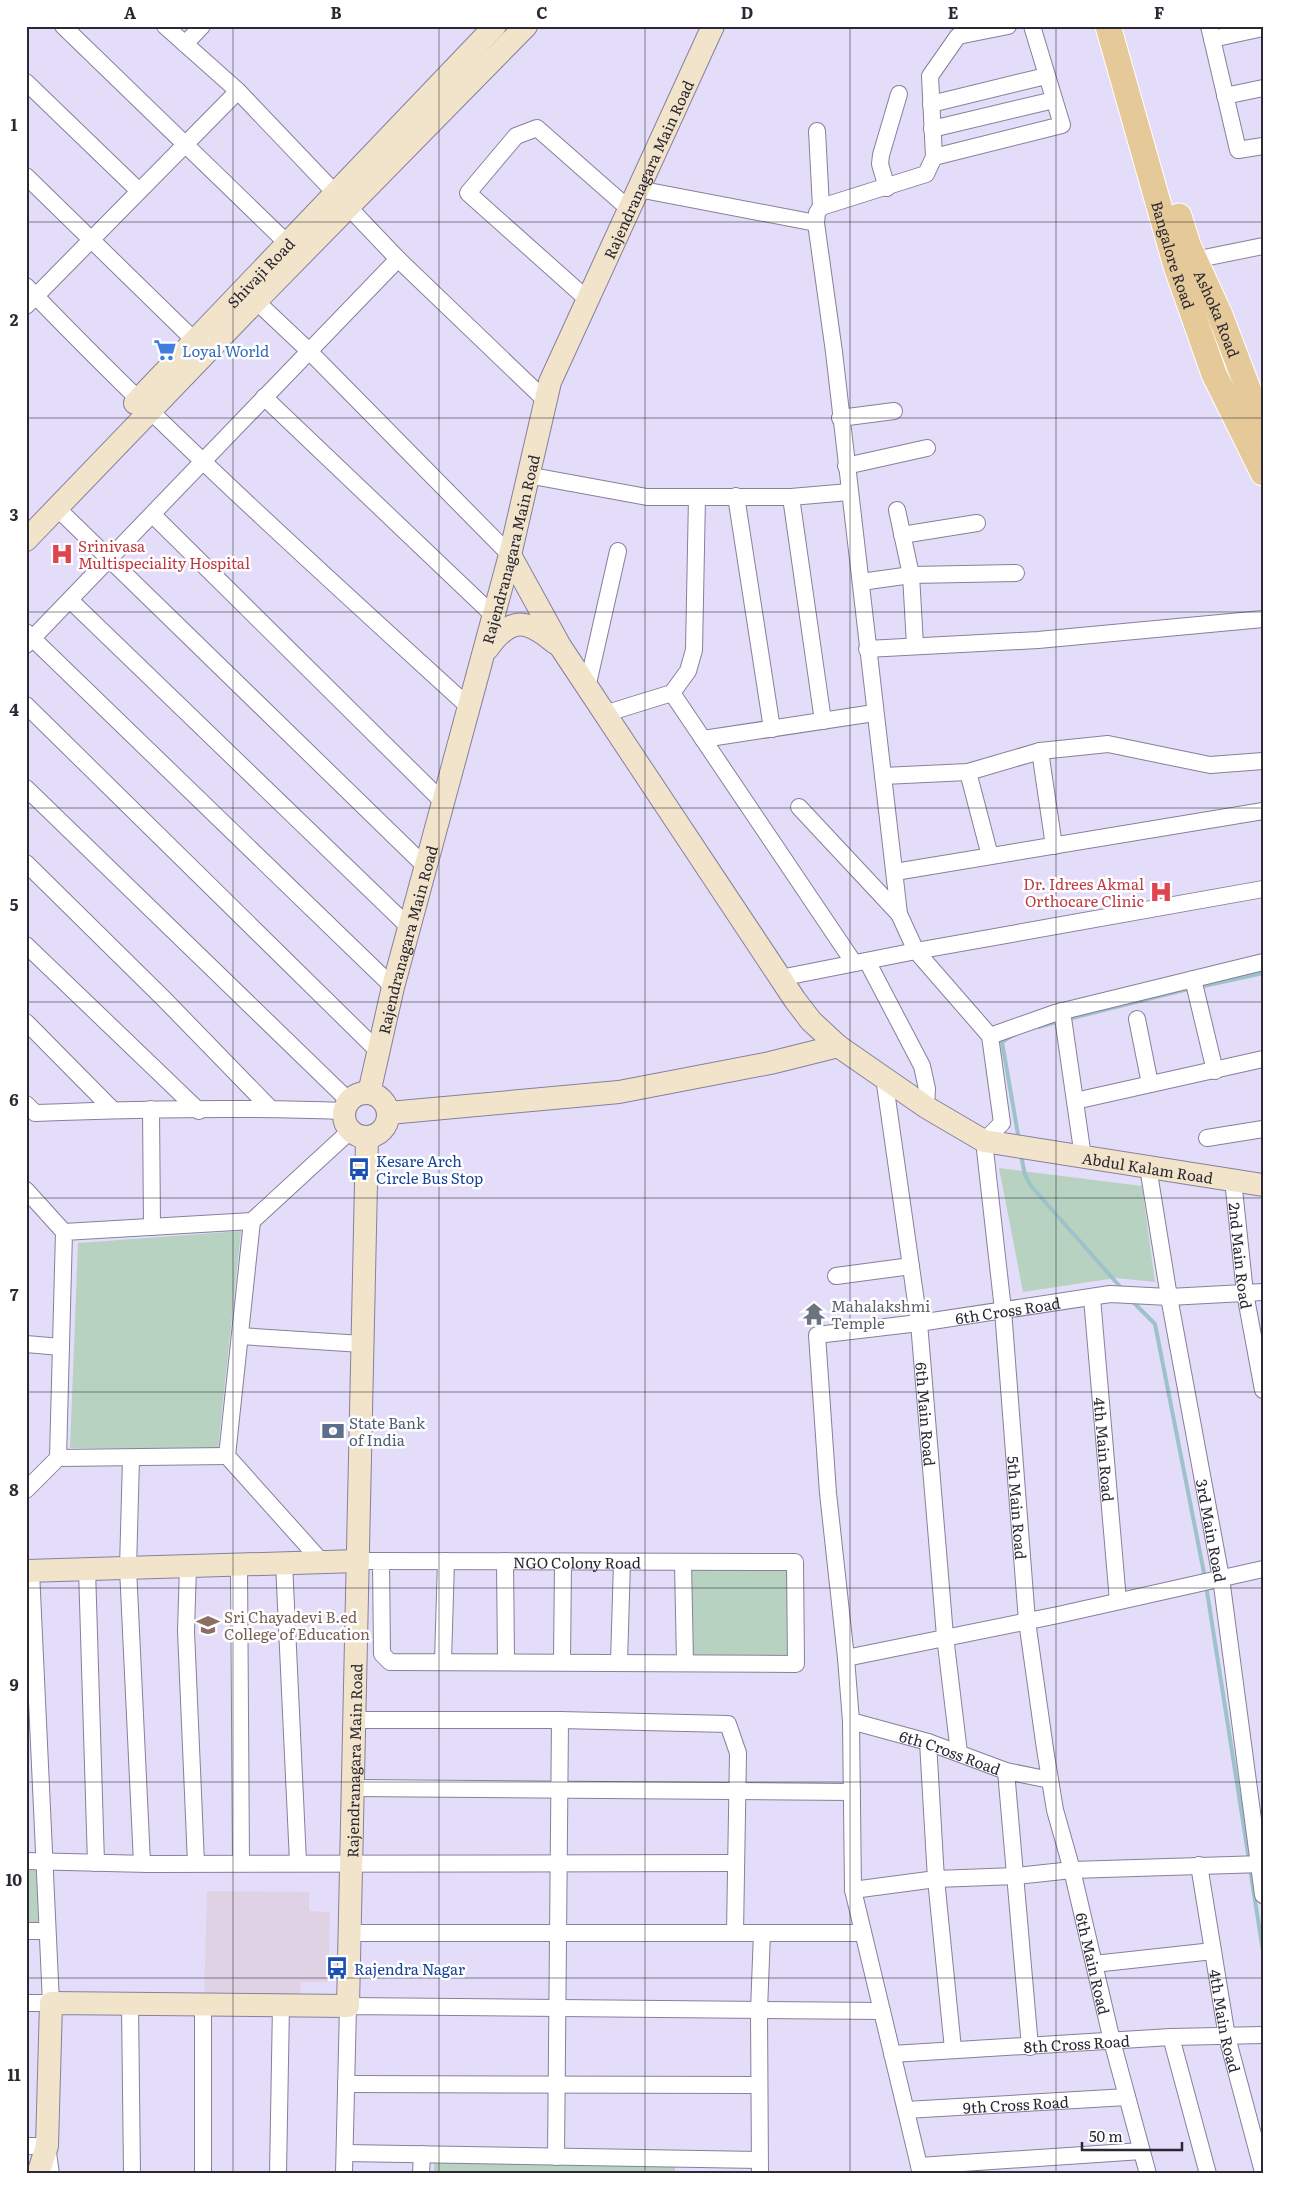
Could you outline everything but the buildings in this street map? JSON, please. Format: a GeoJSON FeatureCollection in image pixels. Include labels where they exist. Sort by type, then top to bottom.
{"type":"FeatureCollection","features":[{"type":"Feature","properties":{"kind":"main road","name":"Bangalore Road"},"geometry":{"type":"LineString","coordinates":[[1108,26],[1176,266],[1214,374],[1263,473]]}},
{"type":"Feature","properties":{"kind":"main road","name":"Ashoka Road"},"geometry":{"type":"LineString","coordinates":[[1124,26],[1156,145],[1194,260],[1220,315],[1263,428]]}},
{"type":"Feature","properties":{"kind":"street"},"geometry":{"type":"LineString","coordinates":[[63,26],[288,243]]}},
{"type":"Feature","properties":{"kind":"street"},"geometry":{"type":"LineString","coordinates":[[165,26],[238,91],[398,258],[544,399]]}},
{"type":"Feature","properties":{"kind":"street"},"geometry":{"type":"LineString","coordinates":[[185,44],[202,26]]}},
{"type":"Feature","properties":{"kind":"street","name":"Rajendranagara Main Road"},"geometry":{"type":"LineString","coordinates":[[344,2174],[362,1344],[356,1115],[379,1052],[393,988],[485,652],[510,556],[544,399],[550,382],[713,26]]}},
{"type":"Feature","properties":{"kind":"street"},"geometry":{"type":"LineString","coordinates":[[588,300],[468,193],[516,136],[537,128],[633,199],[819,215],[926,174],[934,157],[930,76],[958,36],[1008,26]]}},
{"type":"Feature","properties":{"kind":"street"},"geometry":{"type":"LineString","coordinates":[[934,157],[1062,125],[1032,26]]}},
{"type":"Feature","properties":{"kind":"street"},"geometry":{"type":"LineString","coordinates":[[1263,28],[1211,32],[1238,150],[1263,146]]}},
{"type":"Feature","properties":{"kind":"street","name":"Shivaji Road"},"geometry":{"type":"LineString","coordinates":[[26,518],[144,405],[195,341],[288,243],[343,199],[508,30]]}},
{"type":"Feature","properties":{"kind":"street"},"geometry":{"type":"LineString","coordinates":[[931,104],[1046,76]]}},
{"type":"Feature","properties":{"kind":"street"},"geometry":{"type":"LineString","coordinates":[[26,82],[140,191]]}},
{"type":"Feature","properties":{"kind":"street"},"geometry":{"type":"LineString","coordinates":[[1225,96],[1263,88]]}},
{"type":"Feature","properties":{"kind":"street"},"geometry":{"type":"LineString","coordinates":[[238,91],[92,240],[30,296],[202,462],[470,708]]}},
{"type":"Feature","properties":{"kind":"street"},"geometry":{"type":"LineString","coordinates":[[887,188],[880,164],[881,155],[899,94]]}},
{"type":"Feature","properties":{"kind":"street"},"geometry":{"type":"LineString","coordinates":[[932,129],[1054,100]]}},
{"type":"Feature","properties":{"kind":"street"},"geometry":{"type":"LineString","coordinates":[[817,131],[819,215],[840,418],[899,914]]}},
{"type":"Feature","properties":{"kind":"street"},"geometry":{"type":"LineString","coordinates":[[26,176],[195,341]]}},
{"type":"Feature","properties":{"kind":"street"},"geometry":{"type":"LineString","coordinates":[[26,540],[57,508],[144,405],[256,301],[343,199]]}},
{"type":"Feature","properties":{"kind":"street"},"geometry":{"type":"LineString","coordinates":[[1194,260],[1263,246]]}},
{"type":"Feature","properties":{"kind":"street"},"geometry":{"type":"LineString","coordinates":[[393,988],[28,638],[110,560],[398,258]]}},
{"type":"Feature","properties":{"kind":"street"},"geometry":{"type":"LineString","coordinates":[[256,301],[309,351],[510,556],[560,646],[587,688],[810,1021],[838,1046],[926,1107],[984,1141],[1002,1123],[990,1036],[916,951],[899,914],[799,807]]}},
{"type":"Feature","properties":{"kind":"street"},"geometry":{"type":"LineString","coordinates":[[264,397],[494,616]]}},
{"type":"Feature","properties":{"kind":"street"},"geometry":{"type":"LineString","coordinates":[[840,418],[894,411]]}},
{"type":"Feature","properties":{"kind":"street"},"geometry":{"type":"LineString","coordinates":[[846,466],[927,448]]}},
{"type":"Feature","properties":{"kind":"street"},"geometry":{"type":"LineString","coordinates":[[527,476],[647,497],[791,497],[849,492]]}},
{"type":"Feature","properties":{"kind":"street"},"geometry":{"type":"LineString","coordinates":[[736,496],[772,729]]}},
{"type":"Feature","properties":{"kind":"street"},"geometry":{"type":"LineString","coordinates":[[604,714],[672,693],[688,672],[694,650],[697,497]]}},
{"type":"Feature","properties":{"kind":"street"},"geometry":{"type":"LineString","coordinates":[[791,497],[823,721]]}},
{"type":"Feature","properties":{"kind":"street"},"geometry":{"type":"LineString","coordinates":[[57,508],[427,868]]}},
{"type":"Feature","properties":{"kind":"street"},"geometry":{"type":"LineString","coordinates":[[897,510],[911,575],[914,645]]}},
{"type":"Feature","properties":{"kind":"street"},"geometry":{"type":"LineString","coordinates":[[153,515],[444,803]]}},
{"type":"Feature","properties":{"kind":"street"},"geometry":{"type":"LineString","coordinates":[[902,535],[976,523]]}},
{"type":"Feature","properties":{"kind":"street"},"geometry":{"type":"LineString","coordinates":[[587,688],[618,552]]}},
{"type":"Feature","properties":{"kind":"street"},"geometry":{"type":"LineString","coordinates":[[861,582],[911,575],[1016,572]]}},
{"type":"Feature","properties":{"kind":"street"},"geometry":{"type":"LineString","coordinates":[[70,600],[410,929]]}},
{"type":"Feature","properties":{"kind":"street"},"geometry":{"type":"LineString","coordinates":[[867,648],[1038,640],[1263,619]]}},
{"type":"Feature","properties":{"kind":"street"},"geometry":{"type":"LineString","coordinates":[[485,652],[498,634],[509,626],[524,624],[540,629],[560,646]]}},
{"type":"Feature","properties":{"kind":"street"},"geometry":{"type":"LineString","coordinates":[[672,693],[861,962],[922,1066],[927,1089],[926,1107]]}},
{"type":"Feature","properties":{"kind":"street"},"geometry":{"type":"LineString","coordinates":[[26,705],[379,1052]]}},
{"type":"Feature","properties":{"kind":"street"},"geometry":{"type":"LineString","coordinates":[[703,739],[874,713]]}},
{"type":"Feature","properties":{"kind":"street"},"geometry":{"type":"LineString","coordinates":[[883,776],[968,772],[1040,751],[1108,744],[1210,765],[1263,761]]}},
{"type":"Feature","properties":{"kind":"street"},"geometry":{"type":"LineString","coordinates":[[1040,751],[1054,846]]}},
{"type":"Feature","properties":{"kind":"street"},"geometry":{"type":"LineString","coordinates":[[968,772],[990,856]]}},
{"type":"Feature","properties":{"kind":"street"},"geometry":{"type":"LineString","coordinates":[[26,788],[356,1115],[374,1137],[385,1128],[389,1114],[383,1100],[356,1115],[252,1221],[227,1456],[322,1562]]}},
{"type":"Feature","properties":{"kind":"street"},"geometry":{"type":"LineString","coordinates":[[895,872],[1263,811]]}},
{"type":"Feature","properties":{"kind":"street"},"geometry":{"type":"LineString","coordinates":[[26,863],[164,999],[270,1108]]}},
{"type":"Feature","properties":{"kind":"street"},"geometry":{"type":"LineString","coordinates":[[780,978],[916,951],[1263,889]]}},
{"type":"Feature","properties":{"kind":"street"},"geometry":{"type":"LineString","coordinates":[[26,945],[199,1111]]}},
{"type":"Feature","properties":{"kind":"street"},"geometry":{"type":"LineString","coordinates":[[990,1036],[1063,1019],[1193,979],[1263,962]]}},
{"type":"Feature","properties":{"kind":"street"},"geometry":{"type":"LineString","coordinates":[[1193,979],[1215,1072]]}},
{"type":"Feature","properties":{"kind":"street"},"geometry":{"type":"LineString","coordinates":[[1063,1019],[1083,1157]]}},
{"type":"Feature","properties":{"kind":"street"},"geometry":{"type":"LineString","coordinates":[[1137,1019],[1150,1084]]}},
{"type":"Feature","properties":{"kind":"street"},"geometry":{"type":"LineString","coordinates":[[26,1022],[113,1110]]}},
{"type":"Feature","properties":{"kind":"street"},"geometry":{"type":"LineString","coordinates":[[389,1114],[619,1092],[770,1063],[838,1046]]}},
{"type":"Feature","properties":{"kind":"street"},"geometry":{"type":"LineString","coordinates":[[1075,1101],[1263,1060]]}},
{"type":"Feature","properties":{"kind":"street","name":"6th Main Road"},"geometry":{"type":"LineString","coordinates":[[884,1077],[919,1323],[945,1638],[959,1754]]}},
{"type":"Feature","properties":{"kind":"street"},"geometry":{"type":"LineString","coordinates":[[29,1111],[152,1109],[199,1111],[270,1108],[356,1115]]}},
{"type":"Feature","properties":{"kind":"street"},"geometry":{"type":"LineString","coordinates":[[152,1109],[152,1228]]}},
{"type":"Feature","properties":{"kind":"street"},"geometry":{"type":"LineString","coordinates":[[1207,1138],[1263,1129]]}},
{"type":"Feature","properties":{"kind":"street","name":"Abdul Kalam Road"},"geometry":{"type":"LineString","coordinates":[[984,1141],[1263,1185]]}},
{"type":"Feature","properties":{"kind":"street","name":"5th Main Road"},"geometry":{"type":"LineString","coordinates":[[984,1141],[1003,1310],[1027,1621],[1050,1780],[1072,1870]]}},
{"type":"Feature","properties":{"kind":"street","name":"3rd Main Road"},"geometry":{"type":"LineString","coordinates":[[1148,1167],[1169,1297],[1221,1578],[1263,1895]]}},
{"type":"Feature","properties":{"kind":"street","name":"2nd Main Road"},"geometry":{"type":"LineString","coordinates":[[1233,1180],[1245,1293],[1263,1390]]}},
{"type":"Feature","properties":{"kind":"street"},"geometry":{"type":"LineString","coordinates":[[26,1190],[64,1232],[58,1458],[26,1490]]}},
{"type":"Feature","properties":{"kind":"street"},"geometry":{"type":"LineString","coordinates":[[64,1232],[252,1221]]}},
{"type":"Feature","properties":{"kind":"street"},"geometry":{"type":"LineString","coordinates":[[836,1276],[911,1266]]}},
{"type":"Feature","properties":{"kind":"street","name":"6th Cross Road"},"geometry":{"type":"LineString","coordinates":[[846,1658],[828,1493],[817,1335],[919,1323],[1110,1294],[1169,1297],[1263,1292]]}},
{"type":"Feature","properties":{"kind":"street","name":"4th Main Road"},"geometry":{"type":"LineString","coordinates":[[1092,1298],[1118,1601]]}},
{"type":"Feature","properties":{"kind":"street"},"geometry":{"type":"LineString","coordinates":[[240,1336],[362,1344]]}},
{"type":"Feature","properties":{"kind":"street"},"geometry":{"type":"LineString","coordinates":[[26,1344],[61,1348]]}},
{"type":"Feature","properties":{"kind":"street"},"geometry":{"type":"LineString","coordinates":[[58,1458],[227,1456]]}},
{"type":"Feature","properties":{"kind":"street"},"geometry":{"type":"LineString","coordinates":[[131,1458],[128,1568],[142,1863]]}},
{"type":"Feature","properties":{"kind":"street"},"geometry":{"type":"LineString","coordinates":[[38,2174],[36,2146],[51,2003],[29,1571],[358,1561]]}},
{"type":"Feature","properties":{"kind":"street","name":"NGO Colony Road"},"geometry":{"type":"LineString","coordinates":[[358,1561],[795,1562],[796,1664],[685,1663]]}},
{"type":"Feature","properties":{"kind":"street"},"geometry":{"type":"LineString","coordinates":[[381,1561],[383,1657],[390,1662],[685,1663],[682,1562]]}},
{"type":"Feature","properties":{"kind":"street"},"geometry":{"type":"LineString","coordinates":[[443,1661],[446,1561]]}},
{"type":"Feature","properties":{"kind":"street"},"geometry":{"type":"LineString","coordinates":[[505,1561],[506,1661]]}},
{"type":"Feature","properties":{"kind":"street"},"geometry":{"type":"LineString","coordinates":[[562,1662],[563,1562]]}},
{"type":"Feature","properties":{"kind":"street"},"geometry":{"type":"LineString","coordinates":[[619,1662],[622,1562]]}},
{"type":"Feature","properties":{"kind":"street"},"geometry":{"type":"LineString","coordinates":[[284,1563],[298,1862]]}},
{"type":"Feature","properties":{"kind":"street"},"geometry":{"type":"LineString","coordinates":[[239,1565],[241,1863]]}},
{"type":"Feature","properties":{"kind":"street"},"geometry":{"type":"LineString","coordinates":[[188,1566],[186,1631],[196,1863]]}},
{"type":"Feature","properties":{"kind":"street"},"geometry":{"type":"LineString","coordinates":[[87,1569],[96,1863]]}},
{"type":"Feature","properties":{"kind":"street"},"geometry":{"type":"LineString","coordinates":[[1142,2150],[920,2170],[853,1890],[851,1721],[846,1658],[1027,1621],[1263,1569]]}},
{"type":"Feature","properties":{"kind":"street"},"geometry":{"type":"LineString","coordinates":[[354,1720],[560,1720],[728,1724],[738,1752],[735,1933]]}},
{"type":"Feature","properties":{"kind":"street"},"geometry":{"type":"LineString","coordinates":[[556,2156],[560,1720]]}},
{"type":"Feature","properties":{"kind":"street","name":"6th Cross Road"},"geometry":{"type":"LineString","coordinates":[[851,1721],[928,1742],[1006,1771],[1050,1780]]}},
{"type":"Feature","properties":{"kind":"street"},"geometry":{"type":"LineString","coordinates":[[928,1742],[936,1880],[953,2049]]}},
{"type":"Feature","properties":{"kind":"street"},"geometry":{"type":"LineString","coordinates":[[1006,1771],[1030,2047]]}},
{"type":"Feature","properties":{"kind":"street"},"geometry":{"type":"LineString","coordinates":[[353,1788],[852,1792]]}},
{"type":"Feature","properties":{"kind":"street"},"geometry":{"type":"LineString","coordinates":[[26,1861],[96,1863],[736,1863]]}},
{"type":"Feature","properties":{"kind":"street"},"geometry":{"type":"LineString","coordinates":[[853,1890],[936,1880],[1016,1876],[1072,1870],[1260,1864]]}},
{"type":"Feature","properties":{"kind":"street","name":"4th Main Road"},"geometry":{"type":"LineString","coordinates":[[1200,1865],[1227,2037],[1263,2172]]}},
{"type":"Feature","properties":{"kind":"street","name":"6th Main Road"},"geometry":{"type":"LineString","coordinates":[[1072,1870],[1112,2041],[1148,2174]]}},
{"type":"Feature","properties":{"kind":"street"},"geometry":{"type":"LineString","coordinates":[[26,1931],[47,1931]]}},
{"type":"Feature","properties":{"kind":"street"},"geometry":{"type":"LineString","coordinates":[[350,1933],[863,1933]]}},
{"type":"Feature","properties":{"kind":"street"},"geometry":{"type":"LineString","coordinates":[[345,2153],[556,2156],[686,2166],[760,2167],[759,2010],[762,1933]]}},
{"type":"Feature","properties":{"kind":"street"},"geometry":{"type":"LineString","coordinates":[[1094,1964],[1213,1951]]}},
{"type":"Feature","properties":{"kind":"street"},"geometry":{"type":"LineString","coordinates":[[26,2003],[882,2011]]}},
{"type":"Feature","properties":{"kind":"street"},"geometry":{"type":"LineString","coordinates":[[130,2004],[132,2174]]}},
{"type":"Feature","properties":{"kind":"street"},"geometry":{"type":"LineString","coordinates":[[202,2174],[203,2005]]}},
{"type":"Feature","properties":{"kind":"street"},"geometry":{"type":"LineString","coordinates":[[278,2174],[281,2005]]}},
{"type":"Feature","properties":{"kind":"street","name":"8th Cross Road"},"geometry":{"type":"LineString","coordinates":[[892,2054],[1171,2037],[1263,2035]]}},
{"type":"Feature","properties":{"kind":"street"},"geometry":{"type":"LineString","coordinates":[[1171,2037],[1208,2174]]}},
{"type":"Feature","properties":{"kind":"street"},"geometry":{"type":"LineString","coordinates":[[346,2084],[759,2085]]}},
{"type":"Feature","properties":{"kind":"street","name":"9th Cross Road"},"geometry":{"type":"LineString","coordinates":[[906,2110],[1127,2097]]}},
{"type":"Feature","properties":{"kind":"street"},"geometry":{"type":"LineString","coordinates":[[36,2146],[51,2174]]}},
{"type":"Feature","properties":{"kind":"street"},"geometry":{"type":"LineString","coordinates":[[421,2174],[422,2154]]}},
{"type":"Feature","properties":{"kind":"shaded area"},"geometry":{"type":"Polygon","coordinates":[[[207,1891],[309,1892],[309,1911],[330,1912],[328,1982],[301,1982],[300,2001],[204,1998],[207,1891]]]}},
{"type":"Feature","properties":{"kind":"green space"},"geometry":{"type":"Polygon","coordinates":[[[999,1168],[1142,1186],[1155,1282],[1116,1278],[1023,1292],[999,1168]]]}},
{"type":"Feature","properties":{"kind":"green space"},"geometry":{"type":"Polygon","coordinates":[[[241,1231],[218,1449],[70,1448],[78,1243],[241,1231]]]}},
{"type":"Feature","properties":{"kind":"green space"},"geometry":{"type":"Polygon","coordinates":[[[788,1568],[790,1656],[691,1655],[691,1569],[788,1568]]]}},
{"type":"Feature","properties":{"kind":"green space"},"geometry":{"type":"Polygon","coordinates":[[[26,1868],[37,1868],[38,1922],[26,1922],[26,1868]]]}},
{"type":"Feature","properties":{"kind":"green space"},"geometry":{"type":"Polygon","coordinates":[[[434,2162],[675,2166],[675,2174],[434,2174],[434,2162]]]}},
{"type":"Feature","properties":{"kind":"waterway"},"geometry":{"type":"LineString","coordinates":[[1199,987],[1263,973]]}},
{"type":"Feature","properties":{"kind":"waterway"},"geometry":{"type":"LineString","coordinates":[[1068,1019],[1192,988]]}},
{"type":"Feature","properties":{"kind":"waterway"},"geometry":{"type":"LineString","coordinates":[[1039,1027],[1059,1021]]}},
{"type":"Feature","properties":{"kind":"waterway"},"geometry":{"type":"LineString","coordinates":[[1011,1036],[1002,1042],[1019,1140]]}},
{"type":"Feature","properties":{"kind":"waterway"},"geometry":{"type":"LineString","coordinates":[[1021,1155],[1025,1175],[1031,1186],[1123,1290]]}},
{"type":"Feature","properties":{"kind":"waterway"},"geometry":{"type":"LineString","coordinates":[[1131,1300],[1155,1324],[1205,1578]]}},
{"type":"Feature","properties":{"kind":"waterway"},"geometry":{"type":"LineString","coordinates":[[1206,1585],[1249,1860]]}},
{"type":"Feature","properties":{"kind":"waterway"},"geometry":{"type":"LineString","coordinates":[[1250,1869],[1263,1951]]}},
{"type":"Feature","properties":{"kind":"place","name":"Loyal World"},"geometry":{"type":"Point","coordinates":[165,350]}},
{"type":"Feature","properties":{"kind":"place","name":"Srinivasa Multispeciality Hospital"},"geometry":{"type":"Point","coordinates":[62,554]}},
{"type":"Feature","properties":{"kind":"place","name":"Dr. Idrees Akmal Orthocare Clinic"},"geometry":{"type":"Point","coordinates":[1161,892]}},
{"type":"Feature","properties":{"kind":"place","name":"Kesare Arch Circle Bus Stop"},"geometry":{"type":"Point","coordinates":[359,1169]}},
{"type":"Feature","properties":{"kind":"place","name":"Mahalakshmi Temple"},"geometry":{"type":"Point","coordinates":[814,1314]}},
{"type":"Feature","properties":{"kind":"place","name":"State Bank of India"},"geometry":{"type":"Point","coordinates":[333,1431]}},
{"type":"Feature","properties":{"kind":"place","name":"Sri Chayadevi B.ed College of Education"},"geometry":{"type":"Point","coordinates":[208,1625]}},
{"type":"Feature","properties":{"kind":"place","name":"Rajendra Nagar"},"geometry":{"type":"Point","coordinates":[337,1968]}}]}
